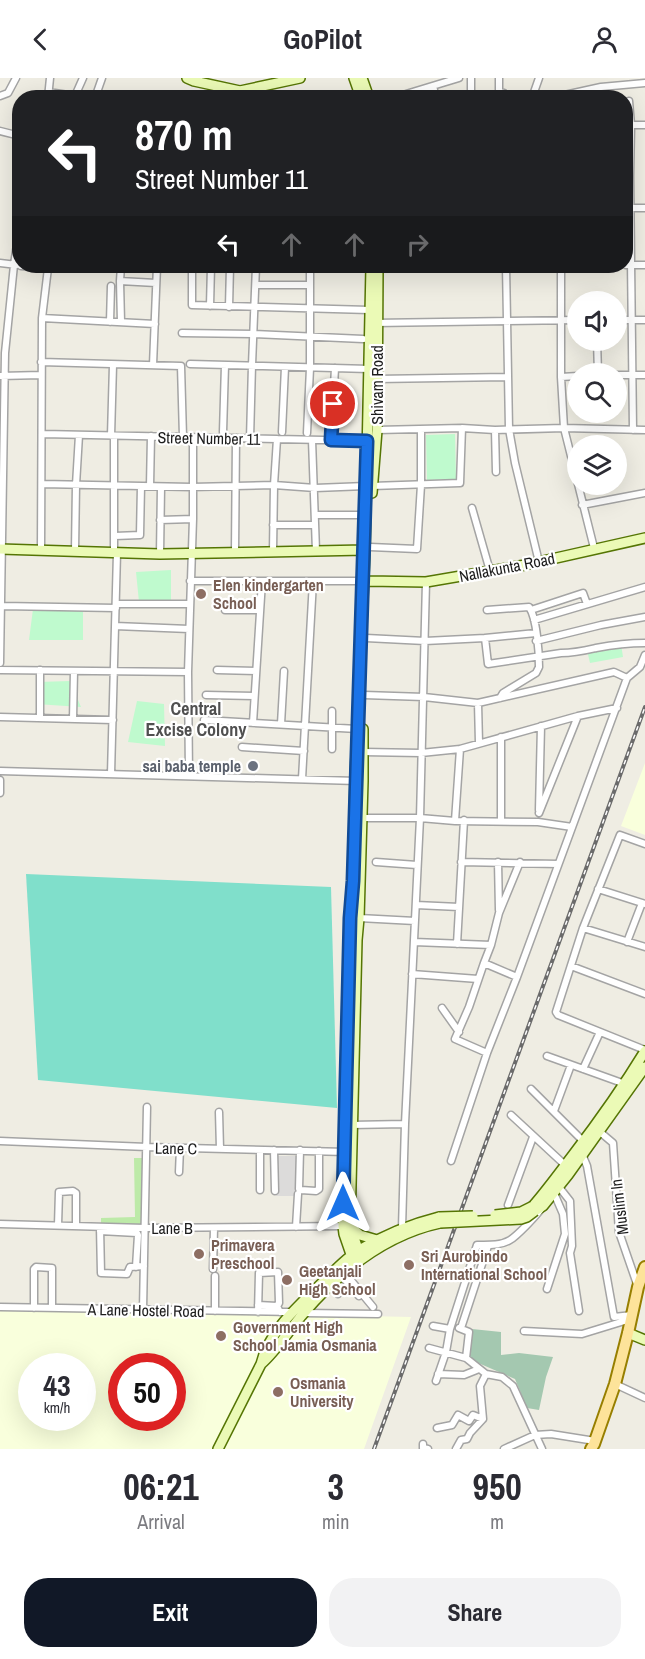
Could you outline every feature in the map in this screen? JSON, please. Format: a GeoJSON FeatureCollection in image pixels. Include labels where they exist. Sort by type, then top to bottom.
{"type":"FeatureCollection","features":[{"type":"Feature","properties":{"kind":"main road"},"geometry":{"type":"LineString","coordinates":[[187,78],[235,90]]}},
{"type":"Feature","properties":{"kind":"main road"},"geometry":{"type":"LineString","coordinates":[[245,90],[295,79]]}},
{"type":"Feature","properties":{"kind":"main road","name":"Shivam Road"},"geometry":{"type":"LineString","coordinates":[[371,273],[369,310],[373,323],[377,430],[371,441]]}},
{"type":"Feature","properties":{"kind":"main road","name":"Shivam Road"},"geometry":{"type":"LineString","coordinates":[[356,1257],[347,1226],[347,1152],[362,818],[357,729],[368,549],[371,441],[369,369],[377,273]]}},
{"type":"Feature","properties":{"kind":"main road","name":"Shivam Road"},"geometry":{"type":"LineString","coordinates":[[368,549],[365,515],[369,486]]}},
{"type":"Feature","properties":{"kind":"main road","name":"Nallakunta Road"},"geometry":{"type":"LineString","coordinates":[[366,577],[426,582],[490,572],[645,538]]}},
{"type":"Feature","properties":{"kind":"main road"},"geometry":{"type":"LineString","coordinates":[[1,549],[160,554],[368,549]]}},
{"type":"Feature","properties":{"kind":"main road","name":"Shivam Road"},"geometry":{"type":"LineString","coordinates":[[349,1125],[350,918],[363,752],[366,577]]}},
{"type":"Feature","properties":{"kind":"main road"},"geometry":{"type":"LineString","coordinates":[[537,1208],[565,1165],[625,1084],[645,1050]]}},
{"type":"Feature","properties":{"kind":"main road"},"geometry":{"type":"LineString","coordinates":[[218,1449],[261,1364],[264,1353],[293,1312],[377,1240],[406,1229],[440,1223],[527,1217],[556,1190],[645,1067]]}},
{"type":"Feature","properties":{"kind":"main road"},"geometry":{"type":"LineString","coordinates":[[347,1226],[360,1235],[377,1240]]}},
{"type":"Feature","properties":{"kind":"main road"},"geometry":{"type":"LineString","coordinates":[[261,1364],[303,1313],[343,1274],[356,1257],[378,1248],[406,1229]]}},
{"type":"Feature","properties":{"kind":"main road"},"geometry":{"type":"LineString","coordinates":[[593,1445],[615,1384],[642,1277]]}},
{"type":"Feature","properties":{"kind":"main road"},"geometry":{"type":"LineString","coordinates":[[628,1333],[645,1340]]}},
{"type":"Feature","properties":{"kind":"street"},"geometry":{"type":"LineString","coordinates":[[0,96],[8,93],[16,78]]}},
{"type":"Feature","properties":{"kind":"street"},"geometry":{"type":"LineString","coordinates":[[420,90],[459,78]]}},
{"type":"Feature","properties":{"kind":"street"},"geometry":{"type":"LineString","coordinates":[[588,90],[645,83]]}},
{"type":"Feature","properties":{"kind":"street"},"geometry":{"type":"LineString","coordinates":[[433,86],[434,90]]}},
{"type":"Feature","properties":{"kind":"street"},"geometry":{"type":"LineString","coordinates":[[0,663],[2,375],[3,353],[17,273]]}},
{"type":"Feature","properties":{"kind":"street"},"geometry":{"type":"LineString","coordinates":[[41,550],[42,318],[47,273]]}},
{"type":"Feature","properties":{"kind":"street"},"geometry":{"type":"LineString","coordinates":[[121,273],[121,322]]}},
{"type":"Feature","properties":{"kind":"street"},"geometry":{"type":"LineString","coordinates":[[153,365],[157,273]]}},
{"type":"Feature","properties":{"kind":"street"},"geometry":{"type":"LineString","coordinates":[[192,273],[192,305],[369,310]]}},
{"type":"Feature","properties":{"kind":"street"},"geometry":{"type":"LineString","coordinates":[[210,306],[211,273]]}},
{"type":"Feature","properties":{"kind":"street"},"geometry":{"type":"LineString","coordinates":[[229,307],[230,273]]}},
{"type":"Feature","properties":{"kind":"street"},"geometry":{"type":"LineString","coordinates":[[250,439],[256,273]]}},
{"type":"Feature","properties":{"kind":"street"},"geometry":{"type":"LineString","coordinates":[[307,433],[310,273]]}},
{"type":"Feature","properties":{"kind":"street"},"geometry":{"type":"LineString","coordinates":[[506,273],[510,429],[515,463],[540,561]]}},
{"type":"Feature","properties":{"kind":"street"},"geometry":{"type":"LineString","coordinates":[[561,273],[561,377],[564,428],[594,549]]}},
{"type":"Feature","properties":{"kind":"street"},"geometry":{"type":"LineString","coordinates":[[628,273],[633,430]]}},
{"type":"Feature","properties":{"kind":"street"},"geometry":{"type":"LineString","coordinates":[[120,281],[156,283]]}},
{"type":"Feature","properties":{"kind":"street"},"geometry":{"type":"LineString","coordinates":[[256,285],[310,285]]}},
{"type":"Feature","properties":{"kind":"street"},"geometry":{"type":"LineString","coordinates":[[110,322],[111,286]]}},
{"type":"Feature","properties":{"kind":"street"},"geometry":{"type":"LineString","coordinates":[[42,318],[155,324]]}},
{"type":"Feature","properties":{"kind":"street"},"geometry":{"type":"LineString","coordinates":[[373,323],[567,320]]}},
{"type":"Feature","properties":{"kind":"street"},"geometry":{"type":"LineString","coordinates":[[627,320],[645,320]]}},
{"type":"Feature","properties":{"kind":"street"},"geometry":{"type":"LineString","coordinates":[[0,321],[8,322]]}},
{"type":"Feature","properties":{"kind":"street"},"geometry":{"type":"LineString","coordinates":[[182,333],[363,339]]}},
{"type":"Feature","properties":{"kind":"street"},"geometry":{"type":"LineString","coordinates":[[41,362],[181,366],[183,437]]}},
{"type":"Feature","properties":{"kind":"street"},"geometry":{"type":"LineString","coordinates":[[190,364],[369,369]]}},
{"type":"Feature","properties":{"kind":"street"},"geometry":{"type":"LineString","coordinates":[[111,774],[116,606],[113,365]]}},
{"type":"Feature","properties":{"kind":"street"},"geometry":{"type":"LineString","coordinates":[[223,432],[225,365]]}},
{"type":"Feature","properties":{"kind":"street"},"geometry":{"type":"LineString","coordinates":[[282,432],[285,367]]}},
{"type":"Feature","properties":{"kind":"street"},"geometry":{"type":"LineString","coordinates":[[331,440],[335,368]]}},
{"type":"Feature","properties":{"kind":"street"},"geometry":{"type":"LineString","coordinates":[[627,374],[645,375]]}},
{"type":"Feature","properties":{"kind":"street"},"geometry":{"type":"LineString","coordinates":[[2,375],[41,375]]}},
{"type":"Feature","properties":{"kind":"street"},"geometry":{"type":"LineString","coordinates":[[376,378],[507,377]]}},
{"type":"Feature","properties":{"kind":"street"},"geometry":{"type":"LineString","coordinates":[[561,377],[567,377]]}},
{"type":"Feature","properties":{"kind":"street"},"geometry":{"type":"LineString","coordinates":[[42,484],[192,488],[274,485],[315,488],[461,482],[462,428]]}},
{"type":"Feature","properties":{"kind":"street"},"geometry":{"type":"LineString","coordinates":[[377,430],[564,428],[645,430]]}},
{"type":"Feature","properties":{"kind":"street"},"geometry":{"type":"LineString","coordinates":[[368,549],[417,549],[421,430]]}},
{"type":"Feature","properties":{"kind":"street"},"geometry":{"type":"LineString","coordinates":[[495,430],[496,472]]}},
{"type":"Feature","properties":{"kind":"street","name":"Street Number 11"},"geometry":{"type":"LineString","coordinates":[[43,434],[371,441]]}},
{"type":"Feature","properties":{"kind":"street"},"geometry":{"type":"LineString","coordinates":[[75,551],[79,435]]}},
{"type":"Feature","properties":{"kind":"street"},"geometry":{"type":"LineString","coordinates":[[150,486],[151,436]]}},
{"type":"Feature","properties":{"kind":"street"},"geometry":{"type":"LineString","coordinates":[[189,776],[188,672],[193,437]]}},
{"type":"Feature","properties":{"kind":"street"},"geometry":{"type":"LineString","coordinates":[[236,438],[236,552]]}},
{"type":"Feature","properties":{"kind":"street"},"geometry":{"type":"LineString","coordinates":[[273,551],[277,439]]}},
{"type":"Feature","properties":{"kind":"street"},"geometry":{"type":"LineString","coordinates":[[312,440],[316,551]]}},
{"type":"Feature","properties":{"kind":"street"},"geometry":{"type":"LineString","coordinates":[[115,536],[140,534],[141,486]]}},
{"type":"Feature","properties":{"kind":"street"},"geometry":{"type":"LineString","coordinates":[[160,554],[161,487]]}},
{"type":"Feature","properties":{"kind":"street"},"geometry":{"type":"LineString","coordinates":[[582,505],[645,493]]}},
{"type":"Feature","properties":{"kind":"street"},"geometry":{"type":"LineString","coordinates":[[472,508],[490,572]]}},
{"type":"Feature","properties":{"kind":"street"},"geometry":{"type":"LineString","coordinates":[[315,515],[365,515]]}},
{"type":"Feature","properties":{"kind":"street"},"geometry":{"type":"LineString","coordinates":[[160,520],[193,519]]}},
{"type":"Feature","properties":{"kind":"street"},"geometry":{"type":"LineString","coordinates":[[273,525],[315,525]]}},
{"type":"Feature","properties":{"kind":"street"},"geometry":{"type":"LineString","coordinates":[[190,581],[313,581],[366,577]]}},
{"type":"Feature","properties":{"kind":"street"},"geometry":{"type":"LineString","coordinates":[[253,723],[262,581]]}},
{"type":"Feature","properties":{"kind":"street"},"geometry":{"type":"LineString","coordinates":[[302,779],[313,581]]}},
{"type":"Feature","properties":{"kind":"street"},"geometry":{"type":"LineString","coordinates":[[406,1229],[405,1124],[420,818],[426,582]]}},
{"type":"Feature","properties":{"kind":"street"},"geometry":{"type":"LineString","coordinates":[[534,620],[645,587]]}},
{"type":"Feature","properties":{"kind":"street"},"geometry":{"type":"LineString","coordinates":[[531,610],[583,593],[587,604]]}},
{"type":"Feature","properties":{"kind":"street"},"geometry":{"type":"LineString","coordinates":[[2,606],[190,604]]}},
{"type":"Feature","properties":{"kind":"street"},"geometry":{"type":"LineString","coordinates":[[487,610],[529,607],[536,633],[539,656],[539,667],[536,673],[504,693],[499,699]]}},
{"type":"Feature","properties":{"kind":"street"},"geometry":{"type":"LineString","coordinates":[[225,610],[260,610]]}},
{"type":"Feature","properties":{"kind":"street"},"geometry":{"type":"LineString","coordinates":[[536,641],[645,617]]}},
{"type":"Feature","properties":{"kind":"street"},"geometry":{"type":"LineString","coordinates":[[115,626],[189,628]]}},
{"type":"Feature","properties":{"kind":"street"},"geometry":{"type":"LineString","coordinates":[[366,638],[425,641],[536,633]]}},
{"type":"Feature","properties":{"kind":"street"},"geometry":{"type":"LineString","coordinates":[[485,638],[488,664],[561,653],[574,654],[628,643],[645,643]]}},
{"type":"Feature","properties":{"kind":"street"},"geometry":{"type":"LineString","coordinates":[[451,1161],[487,1053],[627,678],[640,667],[645,655]]}},
{"type":"Feature","properties":{"kind":"street"},"geometry":{"type":"LineString","coordinates":[[0,670],[188,672]]}},
{"type":"Feature","properties":{"kind":"street"},"geometry":{"type":"LineString","coordinates":[[40,670],[40,718]]}},
{"type":"Feature","properties":{"kind":"street"},"geometry":{"type":"LineString","coordinates":[[73,719],[74,670]]}},
{"type":"Feature","properties":{"kind":"street"},"geometry":{"type":"LineString","coordinates":[[218,670],[256,671]]}},
{"type":"Feature","properties":{"kind":"street"},"geometry":{"type":"LineString","coordinates":[[281,724],[284,671]]}},
{"type":"Feature","properties":{"kind":"street"},"geometry":{"type":"LineString","coordinates":[[364,695],[424,697],[478,703],[614,672],[627,678]]}},
{"type":"Feature","properties":{"kind":"street"},"geometry":{"type":"LineString","coordinates":[[206,695],[254,696]]}},
{"type":"Feature","properties":{"kind":"street"},"geometry":{"type":"LineString","coordinates":[[478,703],[479,743]]}},
{"type":"Feature","properties":{"kind":"street"},"geometry":{"type":"LineString","coordinates":[[363,752],[421,753],[460,749],[578,716],[617,708]]}},
{"type":"Feature","properties":{"kind":"street"},"geometry":{"type":"LineString","coordinates":[[332,711],[332,748]]}},
{"type":"Feature","properties":{"kind":"street"},"geometry":{"type":"LineString","coordinates":[[539,813],[578,716]]}},
{"type":"Feature","properties":{"kind":"street"},"geometry":{"type":"LineString","coordinates":[[0,717],[113,720]]}},
{"type":"Feature","properties":{"kind":"street"},"geometry":{"type":"LineString","coordinates":[[204,720],[357,729]]}},
{"type":"Feature","properties":{"kind":"street"},"geometry":{"type":"LineString","coordinates":[[538,822],[541,726]]}},
{"type":"Feature","properties":{"kind":"street"},"geometry":{"type":"LineString","coordinates":[[501,737],[501,821]]}},
{"type":"Feature","properties":{"kind":"street"},"geometry":{"type":"LineString","coordinates":[[242,747],[304,751]]}},
{"type":"Feature","properties":{"kind":"street"},"geometry":{"type":"LineString","coordinates":[[455,820],[460,749]]}},
{"type":"Feature","properties":{"kind":"street"},"geometry":{"type":"LineString","coordinates":[[0,771],[359,781]]}},
{"type":"Feature","properties":{"kind":"street"},"geometry":{"type":"LineString","coordinates":[[0,780],[0,793]]}},
{"type":"Feature","properties":{"kind":"street"},"geometry":{"type":"LineString","coordinates":[[362,818],[538,822],[572,827]]}},
{"type":"Feature","properties":{"kind":"street"},"geometry":{"type":"LineString","coordinates":[[457,944],[464,820]]}},
{"type":"Feature","properties":{"kind":"street"},"geometry":{"type":"LineString","coordinates":[[645,844],[620,835],[583,928],[556,1012],[645,1050]]}},
{"type":"Feature","properties":{"kind":"street"},"geometry":{"type":"LineString","coordinates":[[376,862],[417,865]]}},
{"type":"Feature","properties":{"kind":"street"},"geometry":{"type":"LineString","coordinates":[[461,862],[558,864]]}},
{"type":"Feature","properties":{"kind":"street"},"geometry":{"type":"LineString","coordinates":[[498,862],[499,913]]}},
{"type":"Feature","properties":{"kind":"street"},"geometry":{"type":"LineString","coordinates":[[487,1053],[455,1040],[470,1007],[499,913],[520,862]]}},
{"type":"Feature","properties":{"kind":"street"},"geometry":{"type":"LineString","coordinates":[[598,889],[644,903],[627,942]]}},
{"type":"Feature","properties":{"kind":"street"},"geometry":{"type":"LineString","coordinates":[[416,905],[459,907]]}},
{"type":"Feature","properties":{"kind":"street"},"geometry":{"type":"LineString","coordinates":[[359,918],[415,921]]}},
{"type":"Feature","properties":{"kind":"street"},"geometry":{"type":"LineString","coordinates":[[583,928],[645,948]]}},
{"type":"Feature","properties":{"kind":"street"},"geometry":{"type":"LineString","coordinates":[[414,942],[491,945]]}},
{"type":"Feature","properties":{"kind":"street"},"geometry":{"type":"LineString","coordinates":[[483,963],[517,977]]}},
{"type":"Feature","properties":{"kind":"street"},"geometry":{"type":"LineString","coordinates":[[571,966],[645,994]]}},
{"type":"Feature","properties":{"kind":"street"},"geometry":{"type":"LineString","coordinates":[[412,974],[478,979]]}},
{"type":"Feature","properties":{"kind":"street"},"geometry":{"type":"LineString","coordinates":[[442,1008],[459,1032]]}},
{"type":"Feature","properties":{"kind":"street"},"geometry":{"type":"LineString","coordinates":[[583,1069],[600,1032]]}},
{"type":"Feature","properties":{"kind":"street"},"geometry":{"type":"LineString","coordinates":[[547,1056],[625,1084]]}},
{"type":"Feature","properties":{"kind":"street"},"geometry":{"type":"LineString","coordinates":[[554,1111],[571,1065]]}},
{"type":"Feature","properties":{"kind":"street"},"geometry":{"type":"LineString","coordinates":[[531,1089],[584,1141]]}},
{"type":"Feature","properties":{"kind":"street"},"geometry":{"type":"LineString","coordinates":[[143,1310],[147,1107]]}},
{"type":"Feature","properties":{"kind":"street"},"geometry":{"type":"LineString","coordinates":[[219,1112],[220,1149]]}},
{"type":"Feature","properties":{"kind":"street"},"geometry":{"type":"LineString","coordinates":[[511,1115],[565,1165]]}},
{"type":"Feature","properties":{"kind":"street"},"geometry":{"type":"LineString","coordinates":[[349,1125],[405,1124]]}},
{"type":"Feature","properties":{"kind":"street","name":"Muslim ln"},"geometry":{"type":"LineString","coordinates":[[600,1132],[613,1143],[619,1232],[642,1277]]}},
{"type":"Feature","properties":{"kind":"street"},"geometry":{"type":"LineString","coordinates":[[508,1205],[533,1137]]}},
{"type":"Feature","properties":{"kind":"street","name":"Lane C"},"geometry":{"type":"LineString","coordinates":[[0,1141],[347,1152]]}},
{"type":"Feature","properties":{"kind":"street"},"geometry":{"type":"LineString","coordinates":[[179,1172],[180,1148]]}},
{"type":"Feature","properties":{"kind":"street"},"geometry":{"type":"LineString","coordinates":[[260,1150],[260,1190]]}},
{"type":"Feature","properties":{"kind":"street"},"geometry":{"type":"LineString","coordinates":[[276,1150],[278,1179]]}},
{"type":"Feature","properties":{"kind":"street"},"geometry":{"type":"LineString","coordinates":[[275,1191],[276,1150]]}},
{"type":"Feature","properties":{"kind":"street"},"geometry":{"type":"LineString","coordinates":[[300,1150],[301,1190],[316,1191],[319,1189],[319,1151]]}},
{"type":"Feature","properties":{"kind":"street"},"geometry":{"type":"LineString","coordinates":[[582,1155],[587,1166],[614,1317],[631,1317]]}},
{"type":"Feature","properties":{"kind":"street"},"geometry":{"type":"LineString","coordinates":[[547,1289],[565,1234],[563,1214],[556,1190]]}},
{"type":"Feature","properties":{"kind":"street"},"geometry":{"type":"LineString","coordinates":[[556,1190],[570,1201],[572,1246],[570,1253],[579,1311]]}},
{"type":"Feature","properties":{"kind":"street"},"geometry":{"type":"LineString","coordinates":[[58,1226],[58,1192],[73,1191],[76,1193],[76,1226]]}},
{"type":"Feature","properties":{"kind":"street"},"geometry":{"type":"LineString","coordinates":[[296,1227],[298,1194]]}},
{"type":"Feature","properties":{"kind":"street"},"geometry":{"type":"LineString","coordinates":[[436,1381],[477,1245],[488,1246],[510,1240],[537,1215],[537,1208]]}},
{"type":"Feature","properties":{"kind":"street","name":"Lane B"},"geometry":{"type":"LineString","coordinates":[[0,1224],[100,1229],[347,1226]]}},
{"type":"Feature","properties":{"kind":"street"},"geometry":{"type":"LineString","coordinates":[[214,1227],[215,1311]]}},
{"type":"Feature","properties":{"kind":"street"},"geometry":{"type":"LineString","coordinates":[[136,1267],[137,1233],[100,1229],[101,1273],[127,1274],[130,1267],[136,1267],[144,1266]]}},
{"type":"Feature","properties":{"kind":"street"},"geometry":{"type":"LineString","coordinates":[[461,1328],[488,1246]]}},
{"type":"Feature","properties":{"kind":"street"},"geometry":{"type":"LineString","coordinates":[[34,1308],[34,1269],[36,1267],[52,1268],[52,1308]]}},
{"type":"Feature","properties":{"kind":"street"},"geometry":{"type":"LineString","coordinates":[[258,1309],[259,1273],[278,1272],[278,1309]]}},
{"type":"Feature","properties":{"kind":"street"},"geometry":{"type":"LineString","coordinates":[[343,1274],[366,1304]]}},
{"type":"Feature","properties":{"kind":"street"},"geometry":{"type":"LineString","coordinates":[[343,1274],[373,1307]]}},
{"type":"Feature","properties":{"kind":"street"},"geometry":{"type":"LineString","coordinates":[[338,1294],[350,1285]]}},
{"type":"Feature","properties":{"kind":"street","name":"A Lane Hostel Road"},"geometry":{"type":"LineString","coordinates":[[0,1307],[215,1311],[278,1309],[303,1313],[378,1314]]}},
{"type":"Feature","properties":{"kind":"street"},"geometry":{"type":"LineString","coordinates":[[524,1331],[582,1334],[631,1317]]}},
{"type":"Feature","properties":{"kind":"street"},"geometry":{"type":"LineString","coordinates":[[433,1326],[461,1328],[469,1332],[466,1358]]}},
{"type":"Feature","properties":{"kind":"street"},"geometry":{"type":"LineString","coordinates":[[429,1348],[466,1358],[486,1374],[502,1377],[510,1383],[542,1449]]}},
{"type":"Feature","properties":{"kind":"street"},"geometry":{"type":"LineString","coordinates":[[438,1374],[464,1375],[479,1368]]}},
{"type":"Feature","properties":{"kind":"street"},"geometry":{"type":"LineString","coordinates":[[483,1419],[480,1386],[486,1374]]}},
{"type":"Feature","properties":{"kind":"street"},"geometry":{"type":"LineString","coordinates":[[615,1384],[645,1398]]}},
{"type":"Feature","properties":{"kind":"street"},"geometry":{"type":"LineString","coordinates":[[437,1428],[452,1425],[458,1415],[469,1421],[473,1415],[483,1419]]}},
{"type":"Feature","properties":{"kind":"street"},"geometry":{"type":"LineString","coordinates":[[456,1449],[461,1440],[467,1439],[470,1432],[483,1419]]}},
{"type":"Feature","properties":{"kind":"street"},"geometry":{"type":"LineString","coordinates":[[504,1449],[535,1435],[551,1434],[593,1445]]}},
{"type":"Feature","properties":{"kind":"shaded area"},"geometry":{"type":"Polygon","coordinates":[[[645,763],[645,835],[621,826],[645,763]]]}},
{"type":"Feature","properties":{"kind":"shaded area"},"geometry":{"type":"Polygon","coordinates":[[[26,874],[331,887],[337,1108],[38,1080],[26,874]]]}},
{"type":"Feature","properties":{"kind":"shaded area"},"geometry":{"type":"Polygon","coordinates":[[[275,1156],[298,1156],[297,1196],[276,1196],[275,1156]]]}},
{"type":"Feature","properties":{"kind":"shaded area","name":"Osmania University"},"geometry":{"type":"Polygon","coordinates":[[[0,1308],[411,1317],[364,1449],[0,1449],[0,1308]]]}},
{"type":"Feature","properties":{"kind":"shaded area"},"geometry":{"type":"Polygon","coordinates":[[[472,1329],[501,1332],[501,1355],[519,1353],[553,1357],[539,1410],[527,1408],[515,1379],[469,1359],[472,1329]]]}},
{"type":"Feature","properties":{"kind":"green space"},"geometry":{"type":"Polygon","coordinates":[[[455,434],[456,479],[427,480],[426,435],[455,434]]]}},
{"type":"Feature","properties":{"kind":"green space"},"geometry":{"type":"Polygon","coordinates":[[[171,570],[171,602],[139,602],[136,572],[171,570]]]}},
{"type":"Feature","properties":{"kind":"green space"},"geometry":{"type":"Polygon","coordinates":[[[33,609],[83,610],[83,640],[29,640],[33,609]]]}},
{"type":"Feature","properties":{"kind":"green space"},"geometry":{"type":"Polygon","coordinates":[[[621,644],[623,657],[590,663],[587,650],[621,644]]]}},
{"type":"Feature","properties":{"kind":"green space"},"geometry":{"type":"Polygon","coordinates":[[[70,681],[81,707],[36,704],[38,682],[70,681]]]}},
{"type":"Feature","properties":{"kind":"green space"},"geometry":{"type":"Polygon","coordinates":[[[137,701],[164,704],[165,746],[128,742],[137,701]]]}},
{"type":"Feature","properties":{"kind":"green space"},"geometry":{"type":"Polygon","coordinates":[[[134,1158],[143,1158],[143,1225],[101,1224],[101,1218],[135,1217],[134,1158]]]}},
{"type":"Feature","properties":{"kind":"railway"},"geometry":{"type":"LineString","coordinates":[[374,1449],[645,707]]}},
{"type":"Feature","properties":{"kind":"place","name":"Elen kindergarten School"},"geometry":{"type":"Point","coordinates":[201,594]}},
{"type":"Feature","properties":{"kind":"place","name":"sai baba temple"},"geometry":{"type":"Point","coordinates":[253,766]}},
{"type":"Feature","properties":{"kind":"place","name":"Primavera Preschool"},"geometry":{"type":"Point","coordinates":[199,1254]}},
{"type":"Feature","properties":{"kind":"place","name":"Sri Aurobindo International School"},"geometry":{"type":"Point","coordinates":[409,1265]}},
{"type":"Feature","properties":{"kind":"place","name":"Geetanjali High School"},"geometry":{"type":"Point","coordinates":[287,1280]}},
{"type":"Feature","properties":{"kind":"place","name":"Government High School Jamia Osmania"},"geometry":{"type":"Point","coordinates":[221,1336]}},
{"type":"Feature","properties":{"kind":"place","name":"Osmania University"},"geometry":{"type":"Point","coordinates":[278,1392]}},
{"type":"Feature","properties":{"kind":"district","name":"Central Excise Colony"},"geometry":{"type":"Point","coordinates":[196,718]}},
{"type":"Feature","properties":{"kind":"route"},"geometry":{"type":"LineString","coordinates":[[333,404],[331,440],[367,441],[350,918],[343,1203]]}}]}
